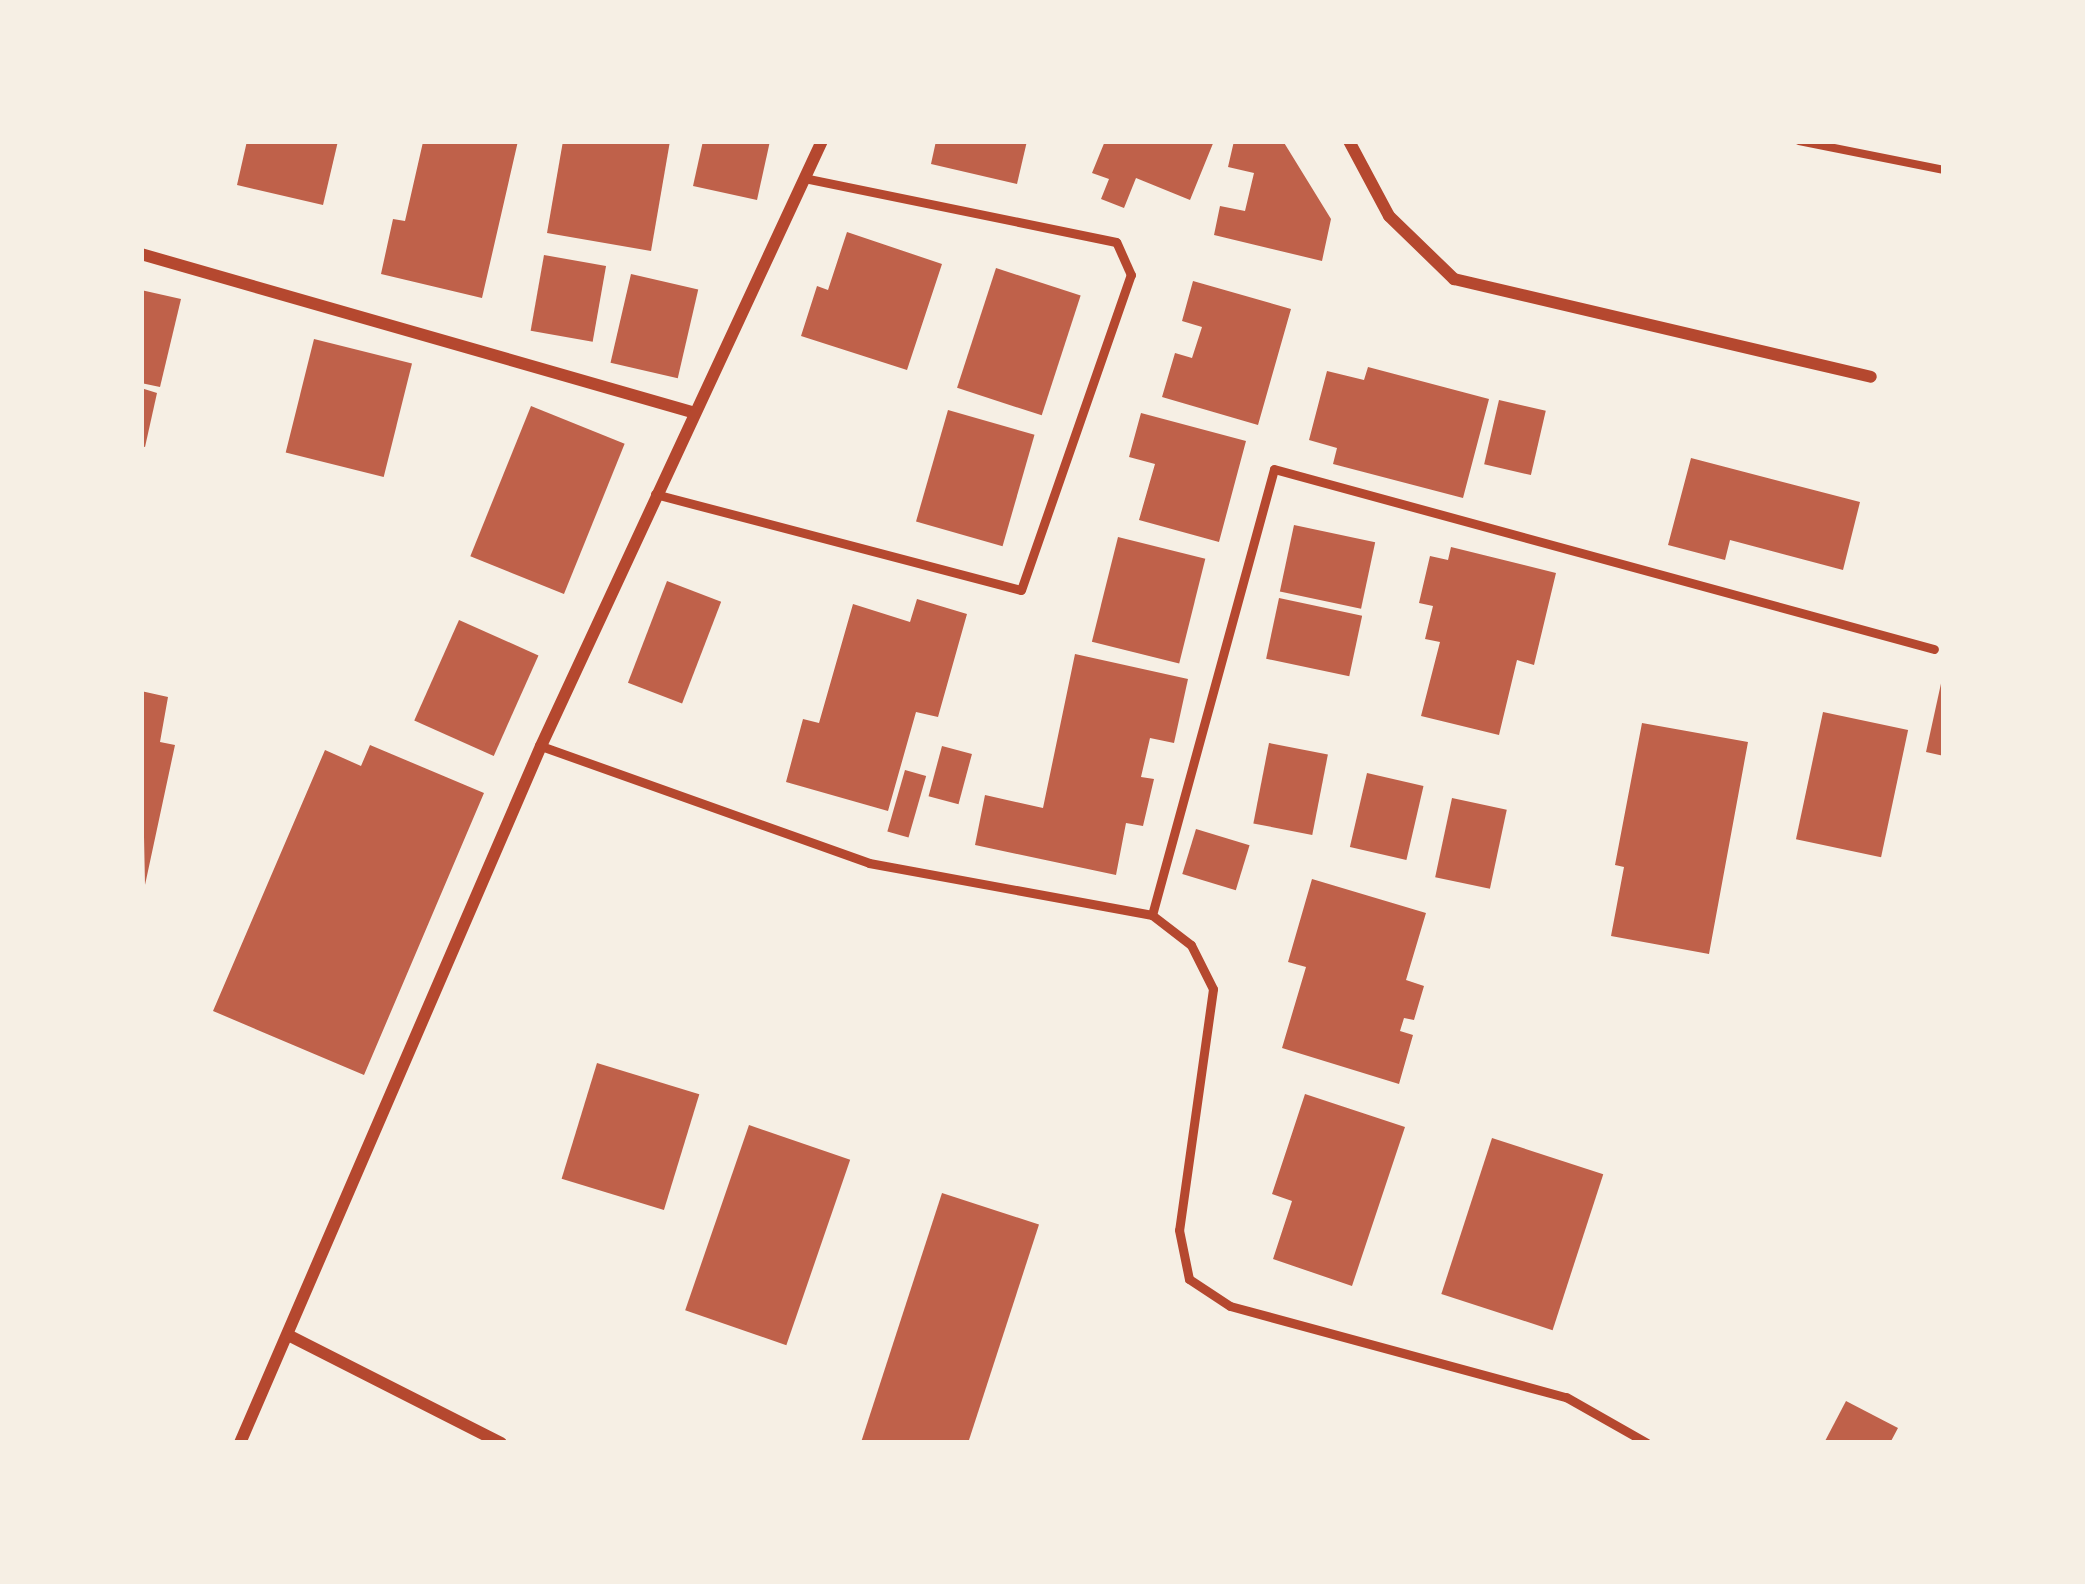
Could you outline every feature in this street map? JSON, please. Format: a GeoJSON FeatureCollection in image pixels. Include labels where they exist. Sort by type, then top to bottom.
{"type":"FeatureCollection","features":[{"type":"Feature","properties":{"kind":"street"},"geometry":{"type":"LineString","coordinates":[[240,1443],[541,746],[692,412],[822,141]]}},
{"type":"Feature","properties":{"kind":"street"},"geometry":{"type":"LineString","coordinates":[[1349,141],[1389,216],[1454,279],[1871,377]]}},
{"type":"Feature","properties":{"kind":"street"},"geometry":{"type":"LineString","coordinates":[[141,254],[692,412]]}},
{"type":"Feature","properties":{"kind":"street"},"geometry":{"type":"LineString","coordinates":[[289,1335],[501,1443]]}},
{"type":"Feature","properties":{"kind":"lane"},"geometry":{"type":"LineString","coordinates":[[655,494],[1022,590],[1131,275],[1116,242],[804,178]]}},
{"type":"Feature","properties":{"kind":"lane"},"geometry":{"type":"LineString","coordinates":[[1152,915],[1274,469],[1934,649]]}},
{"type":"Feature","properties":{"kind":"lane"},"geometry":{"type":"LineString","coordinates":[[541,746],[869,863],[1152,915],[1191,945],[1213,989],[1179,1230],[1189,1279],[1230,1306],[1566,1397],[1647,1443]]}},
{"type":"Feature","properties":{"kind":"path"},"geometry":{"type":"LineString","coordinates":[[1799,141],[1944,170]]}},
{"type":"Feature","properties":{"kind":"building"},"geometry":{"type":"Polygon","coordinates":[[[247,141],[338,141],[323,205],[237,185],[247,141]]]}},
{"type":"Feature","properties":{"kind":"building"},"geometry":{"type":"Polygon","coordinates":[[[518,141],[482,298],[381,274],[393,219],[405,221],[423,142],[518,141]]]}},
{"type":"Feature","properties":{"kind":"building"},"geometry":{"type":"Polygon","coordinates":[[[563,141],[670,141],[651,251],[547,233],[563,141]]]}},
{"type":"Feature","properties":{"kind":"building"},"geometry":{"type":"Polygon","coordinates":[[[703,141],[770,141],[757,200],[693,186],[703,141]]]}},
{"type":"Feature","properties":{"kind":"building"},"geometry":{"type":"Polygon","coordinates":[[[936,141],[1027,141],[1017,184],[931,164],[936,141]]]}},
{"type":"Feature","properties":{"kind":"building"},"geometry":{"type":"Polygon","coordinates":[[[1105,141],[1214,141],[1190,200],[1136,178],[1124,208],[1101,199],[1109,179],[1092,173],[1105,141]]]}},
{"type":"Feature","properties":{"kind":"building"},"geometry":{"type":"Polygon","coordinates":[[[1234,141],[1283,141],[1331,219],[1322,261],[1214,235],[1220,206],[1245,211],[1254,173],[1228,167],[1234,141]]]}},
{"type":"Feature","properties":{"kind":"building"},"geometry":{"type":"Polygon","coordinates":[[[847,232],[942,264],[907,370],[801,336],[817,286],[828,290],[847,232]]]}},
{"type":"Feature","properties":{"kind":"building"},"geometry":{"type":"Polygon","coordinates":[[[544,255],[606,266],[593,342],[531,331],[544,255]]]}},
{"type":"Feature","properties":{"kind":"building"},"geometry":{"type":"Polygon","coordinates":[[[996,268],[1081,296],[1042,415],[957,388],[996,268]]]}},
{"type":"Feature","properties":{"kind":"building"},"geometry":{"type":"Polygon","coordinates":[[[631,274],[698,290],[678,378],[611,363],[631,274]]]}},
{"type":"Feature","properties":{"kind":"building"},"geometry":{"type":"Polygon","coordinates":[[[1193,281],[1291,309],[1258,425],[1162,397],[1175,353],[1192,358],[1202,327],[1182,321],[1193,281]]]}},
{"type":"Feature","properties":{"kind":"building"},"geometry":{"type":"Polygon","coordinates":[[[141,290],[181,299],[160,387],[141,383],[141,290]]]}},
{"type":"Feature","properties":{"kind":"building"},"geometry":{"type":"Polygon","coordinates":[[[314,339],[412,363],[384,477],[286,453],[314,339]]]}},
{"type":"Feature","properties":{"kind":"building"},"geometry":{"type":"Polygon","coordinates":[[[1368,367],[1489,399],[1463,498],[1333,464],[1337,448],[1309,440],[1327,371],[1364,380],[1368,367]]]}},
{"type":"Feature","properties":{"kind":"building"},"geometry":{"type":"Polygon","coordinates":[[[141,388],[157,393],[145,447],[141,446],[141,388]]]}},
{"type":"Feature","properties":{"kind":"building"},"geometry":{"type":"Polygon","coordinates":[[[1499,400],[1546,411],[1531,475],[1484,464],[1499,400]]]}},
{"type":"Feature","properties":{"kind":"building"},"geometry":{"type":"Polygon","coordinates":[[[531,406],[625,444],[564,594],[470,556],[531,406]]]}},
{"type":"Feature","properties":{"kind":"building"},"geometry":{"type":"Polygon","coordinates":[[[948,410],[1035,435],[1003,546],[916,522],[948,410]]]}},
{"type":"Feature","properties":{"kind":"building"},"geometry":{"type":"Polygon","coordinates":[[[1141,413],[1246,441],[1219,542],[1139,520],[1155,464],[1129,457],[1141,413]]]}},
{"type":"Feature","properties":{"kind":"building"},"geometry":{"type":"Polygon","coordinates":[[[1691,458],[1860,502],[1843,570],[1730,540],[1725,560],[1668,545],[1691,458]]]}},
{"type":"Feature","properties":{"kind":"building"},"geometry":{"type":"Polygon","coordinates":[[[1294,525],[1375,542],[1361,609],[1280,592],[1294,525]]]}},
{"type":"Feature","properties":{"kind":"building"},"geometry":{"type":"Polygon","coordinates":[[[1118,537],[1205,559],[1179,664],[1092,642],[1118,537]]]}},
{"type":"Feature","properties":{"kind":"building"},"geometry":{"type":"Polygon","coordinates":[[[1451,547],[1556,573],[1534,665],[1517,660],[1499,735],[1421,716],[1440,642],[1425,639],[1433,606],[1419,603],[1430,556],[1448,560],[1451,547]]]}},
{"type":"Feature","properties":{"kind":"building"},"geometry":{"type":"Polygon","coordinates":[[[667,581],[721,602],[682,704],[628,683],[667,581]]]}},
{"type":"Feature","properties":{"kind":"building"},"geometry":{"type":"Polygon","coordinates":[[[1279,598],[1362,616],[1349,676],[1266,659],[1279,598]]]}},
{"type":"Feature","properties":{"kind":"building"},"geometry":{"type":"Polygon","coordinates":[[[917,599],[967,614],[938,717],[916,712],[888,811],[786,782],[803,719],[819,723],[853,604],[910,622],[917,599]]]}},
{"type":"Feature","properties":{"kind":"building"},"geometry":{"type":"Polygon","coordinates":[[[459,620],[538,655],[494,756],[414,720],[459,620]]]}},
{"type":"Feature","properties":{"kind":"building"},"geometry":{"type":"Polygon","coordinates":[[[1075,654],[1188,679],[1174,743],[1150,738],[1141,777],[1154,779],[1143,826],[1126,823],[1116,875],[975,845],[985,795],[1043,808],[1075,654]]]}},
{"type":"Feature","properties":{"kind":"building"},"geometry":{"type":"Polygon","coordinates":[[[1944,679],[1944,756],[1926,752],[1944,679]]]}},
{"type":"Feature","properties":{"kind":"building"},"geometry":{"type":"Polygon","coordinates":[[[141,691],[168,697],[160,742],[175,745],[145,885],[141,691]]]}},
{"type":"Feature","properties":{"kind":"building"},"geometry":{"type":"Polygon","coordinates":[[[1823,712],[1908,730],[1881,857],[1796,839],[1823,712]]]}},
{"type":"Feature","properties":{"kind":"building"},"geometry":{"type":"Polygon","coordinates":[[[1642,723],[1748,742],[1709,954],[1611,936],[1624,867],[1615,865],[1642,723]]]}},
{"type":"Feature","properties":{"kind":"building"},"geometry":{"type":"Polygon","coordinates":[[[1269,743],[1328,754],[1312,835],[1253,823],[1269,743]]]}},
{"type":"Feature","properties":{"kind":"building"},"geometry":{"type":"Polygon","coordinates":[[[370,745],[484,793],[364,1075],[213,1011],[325,750],[361,766],[370,745]]]}},
{"type":"Feature","properties":{"kind":"building"},"geometry":{"type":"Polygon","coordinates":[[[942,746],[972,754],[958,804],[929,796],[942,746]]]}},
{"type":"Feature","properties":{"kind":"building"},"geometry":{"type":"Polygon","coordinates":[[[905,770],[926,776],[909,838],[887,832],[905,770]]]}},
{"type":"Feature","properties":{"kind":"building"},"geometry":{"type":"Polygon","coordinates":[[[1367,773],[1424,786],[1406,860],[1350,847],[1367,773]]]}},
{"type":"Feature","properties":{"kind":"building"},"geometry":{"type":"Polygon","coordinates":[[[1452,798],[1507,810],[1490,889],[1435,877],[1452,798]]]}},
{"type":"Feature","properties":{"kind":"building"},"geometry":{"type":"Polygon","coordinates":[[[1196,829],[1250,845],[1236,890],[1182,874],[1196,829]]]}},
{"type":"Feature","properties":{"kind":"building"},"geometry":{"type":"Polygon","coordinates":[[[1312,879],[1426,913],[1406,980],[1424,986],[1414,1020],[1404,1018],[1400,1031],[1413,1035],[1399,1084],[1282,1048],[1306,967],[1288,962],[1312,879]]]}},
{"type":"Feature","properties":{"kind":"building"},"geometry":{"type":"Polygon","coordinates":[[[597,1063],[699,1094],[664,1210],[562,1179],[597,1063]]]}},
{"type":"Feature","properties":{"kind":"building"},"geometry":{"type":"Polygon","coordinates":[[[1305,1094],[1405,1127],[1352,1286],[1273,1259],[1292,1201],[1272,1194],[1305,1094]]]}},
{"type":"Feature","properties":{"kind":"building"},"geometry":{"type":"Polygon","coordinates":[[[749,1125],[850,1160],[786,1345],[685,1310],[749,1125]]]}},
{"type":"Feature","properties":{"kind":"building"},"geometry":{"type":"Polygon","coordinates":[[[1492,1138],[1603,1174],[1553,1330],[1441,1294],[1492,1138]]]}},
{"type":"Feature","properties":{"kind":"building"},"geometry":{"type":"Polygon","coordinates":[[[942,1193],[1039,1225],[968,1443],[861,1442],[942,1193]]]}},
{"type":"Feature","properties":{"kind":"building"},"geometry":{"type":"Polygon","coordinates":[[[1846,1401],[1898,1428],[1890,1443],[1824,1443],[1846,1401]]]}}]}
